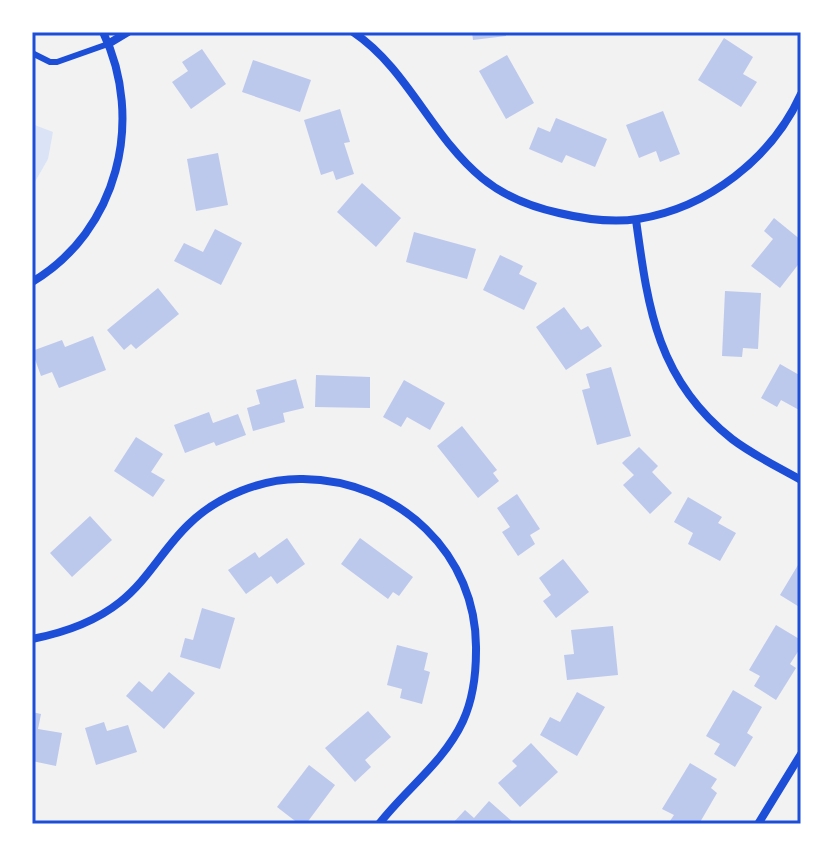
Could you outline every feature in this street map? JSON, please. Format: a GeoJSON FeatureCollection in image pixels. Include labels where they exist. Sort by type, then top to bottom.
{"type":"FeatureCollection","features":[{"type":"Feature","properties":{"kind":"street"},"geometry":{"type":"LineString","coordinates":[[32,282],[82,239],[103,206],[117,170],[123,112],[118,73],[103,32]]}},
{"type":"Feature","properties":{"kind":"street"},"geometry":{"type":"LineString","coordinates":[[108,44],[128,32]]}},
{"type":"Feature","properties":{"kind":"street"},"geometry":{"type":"LineString","coordinates":[[353,32],[395,71],[460,156],[495,187],[542,209],[600,220],[636,220],[691,202],[736,176],[776,136],[801,94]]}},
{"type":"Feature","properties":{"kind":"street"},"geometry":{"type":"LineString","coordinates":[[636,220],[653,326],[676,374],[704,412],[733,439],[801,480]]}},
{"type":"Feature","properties":{"kind":"street"},"geometry":{"type":"LineString","coordinates":[[32,639],[57,634],[106,612],[145,579],[188,525],[212,505],[246,489],[280,480],[318,479],[350,485],[384,498],[421,522],[440,542],[453,563],[471,604],[476,658],[470,701],[454,737],[434,764],[379,824]]}},
{"type":"Feature","properties":{"kind":"street"},"geometry":{"type":"LineString","coordinates":[[758,824],[801,754]]}},
{"type":"Feature","properties":{"kind":"lane"},"geometry":{"type":"LineString","coordinates":[[32,53],[57,62],[108,44]]}},
{"type":"Feature","properties":{"kind":"shaded area"},"geometry":{"type":"Polygon","coordinates":[[[32,124],[53,132],[48,159],[32,187],[32,124]]]}},
{"type":"Feature","properties":{"kind":"building"},"geometry":{"type":"Polygon","coordinates":[[[472,32],[506,32],[506,36],[473,40],[472,32]]]}},
{"type":"Feature","properties":{"kind":"building"},"geometry":{"type":"Polygon","coordinates":[[[724,38],[753,57],[743,74],[757,82],[741,107],[698,80],[724,38]]]}},
{"type":"Feature","properties":{"kind":"building"},"geometry":{"type":"Polygon","coordinates":[[[202,49],[226,84],[191,109],[172,82],[188,71],[182,62],[202,49]]]}},
{"type":"Feature","properties":{"kind":"building"},"geometry":{"type":"Polygon","coordinates":[[[507,55],[534,103],[506,119],[479,71],[507,55]]]}},
{"type":"Feature","properties":{"kind":"building"},"geometry":{"type":"Polygon","coordinates":[[[253,60],[311,80],[300,112],[242,92],[253,60]]]}},
{"type":"Feature","properties":{"kind":"building"},"geometry":{"type":"Polygon","coordinates":[[[340,109],[350,142],[344,143],[354,174],[336,180],[333,171],[321,175],[304,120],[340,109]]]}},
{"type":"Feature","properties":{"kind":"building"},"geometry":{"type":"Polygon","coordinates":[[[663,111],[680,154],[660,162],[656,151],[639,158],[626,125],[663,111]]]}},
{"type":"Feature","properties":{"kind":"building"},"geometry":{"type":"Polygon","coordinates":[[[556,118],[607,139],[595,167],[566,155],[562,163],[529,149],[538,127],[550,132],[556,118]]]}},
{"type":"Feature","properties":{"kind":"building"},"geometry":{"type":"Polygon","coordinates":[[[218,153],[228,205],[196,211],[187,159],[218,153]]]}},
{"type":"Feature","properties":{"kind":"building"},"geometry":{"type":"Polygon","coordinates":[[[362,183],[401,218],[376,247],[337,212],[362,183]]]}},
{"type":"Feature","properties":{"kind":"building"},"geometry":{"type":"Polygon","coordinates":[[[774,218],[801,240],[801,261],[780,288],[751,266],[773,239],[764,231],[774,218]]]}},
{"type":"Feature","properties":{"kind":"building"},"geometry":{"type":"Polygon","coordinates":[[[215,229],[242,243],[221,285],[174,261],[184,243],[203,252],[215,229]]]}},
{"type":"Feature","properties":{"kind":"building"},"geometry":{"type":"Polygon","coordinates":[[[414,232],[476,249],[467,279],[406,262],[414,232]]]}},
{"type":"Feature","properties":{"kind":"building"},"geometry":{"type":"Polygon","coordinates":[[[500,255],[523,266],[519,274],[537,283],[524,310],[483,290],[500,255]]]}},
{"type":"Feature","properties":{"kind":"building"},"geometry":{"type":"Polygon","coordinates":[[[158,288],[179,314],[136,349],[131,344],[124,350],[107,330],[158,288]]]}},
{"type":"Feature","properties":{"kind":"building"},"geometry":{"type":"Polygon","coordinates":[[[725,291],[761,293],[758,349],[743,348],[742,357],[722,356],[725,291]]]}},
{"type":"Feature","properties":{"kind":"building"},"geometry":{"type":"Polygon","coordinates":[[[564,307],[581,330],[588,326],[602,346],[566,370],[536,327],[564,307]]]}},
{"type":"Feature","properties":{"kind":"building"},"geometry":{"type":"Polygon","coordinates":[[[93,336],[106,370],[59,388],[52,372],[41,376],[32,351],[62,340],[65,347],[93,336]]]}},
{"type":"Feature","properties":{"kind":"building"},"geometry":{"type":"Polygon","coordinates":[[[780,364],[801,376],[801,411],[781,400],[777,407],[761,398],[780,364]]]}},
{"type":"Feature","properties":{"kind":"building"},"geometry":{"type":"Polygon","coordinates":[[[611,367],[631,436],[597,445],[582,390],[590,388],[586,374],[611,367]]]}},
{"type":"Feature","properties":{"kind":"building"},"geometry":{"type":"Polygon","coordinates":[[[316,375],[370,377],[370,408],[315,407],[316,375]]]}},
{"type":"Feature","properties":{"kind":"building"},"geometry":{"type":"Polygon","coordinates":[[[296,379],[304,408],[283,413],[285,422],[253,431],[247,408],[260,404],[256,390],[296,379]]]}},
{"type":"Feature","properties":{"kind":"building"},"geometry":{"type":"Polygon","coordinates":[[[404,380],[445,403],[430,430],[407,417],[401,427],[383,417],[404,380]]]}},
{"type":"Feature","properties":{"kind":"building"},"geometry":{"type":"Polygon","coordinates":[[[209,412],[213,423],[238,414],[246,435],[185,453],[174,425],[209,412]]]}},
{"type":"Feature","properties":{"kind":"building"},"geometry":{"type":"Polygon","coordinates":[[[462,426],[497,470],[493,473],[499,481],[478,498],[437,446],[462,426]]]}},
{"type":"Feature","properties":{"kind":"building"},"geometry":{"type":"Polygon","coordinates":[[[136,437],[163,454],[151,472],[165,480],[153,497],[114,471],[136,437]]]}},
{"type":"Feature","properties":{"kind":"building"},"geometry":{"type":"Polygon","coordinates":[[[639,447],[658,466],[652,472],[672,493],[650,514],[623,485],[634,475],[622,463],[639,447]]]}},
{"type":"Feature","properties":{"kind":"building"},"geometry":{"type":"Polygon","coordinates":[[[517,494],[540,529],[530,535],[535,544],[518,556],[502,532],[510,527],[497,508],[517,494]]]}},
{"type":"Feature","properties":{"kind":"building"},"geometry":{"type":"Polygon","coordinates":[[[688,497],[722,517],[718,523],[736,533],[720,561],[688,544],[693,533],[674,522],[688,497]]]}},
{"type":"Feature","properties":{"kind":"building"},"geometry":{"type":"Polygon","coordinates":[[[90,516],[112,540],[72,577],[50,553],[90,516]]]}},
{"type":"Feature","properties":{"kind":"building"},"geometry":{"type":"Polygon","coordinates":[[[287,538],[305,564],[277,584],[271,576],[246,594],[228,570],[255,552],[259,558],[287,538]]]}},
{"type":"Feature","properties":{"kind":"building"},"geometry":{"type":"Polygon","coordinates":[[[360,538],[413,577],[399,596],[393,592],[388,599],[341,564],[360,538]]]}},
{"type":"Feature","properties":{"kind":"building"},"geometry":{"type":"Polygon","coordinates":[[[563,559],[589,592],[556,618],[543,601],[551,595],[539,578],[563,559]]]}},
{"type":"Feature","properties":{"kind":"building"},"geometry":{"type":"Polygon","coordinates":[[[801,560],[801,608],[780,595],[801,560]]]}},
{"type":"Feature","properties":{"kind":"building"},"geometry":{"type":"Polygon","coordinates":[[[202,608],[235,618],[220,669],[180,657],[185,638],[193,640],[202,608]]]}},
{"type":"Feature","properties":{"kind":"building"},"geometry":{"type":"Polygon","coordinates":[[[776,625],[801,640],[801,647],[790,664],[796,668],[776,700],[754,686],[760,676],[749,670],[776,625]]]}},
{"type":"Feature","properties":{"kind":"building"},"geometry":{"type":"Polygon","coordinates":[[[613,626],[618,675],[567,680],[564,655],[574,654],[571,630],[613,626]]]}},
{"type":"Feature","properties":{"kind":"building"},"geometry":{"type":"Polygon","coordinates":[[[397,645],[428,653],[424,670],[430,672],[422,704],[400,698],[402,689],[387,685],[397,645]]]}},
{"type":"Feature","properties":{"kind":"building"},"geometry":{"type":"Polygon","coordinates":[[[169,672],[195,693],[164,729],[126,696],[139,681],[152,692],[169,672]]]}},
{"type":"Feature","properties":{"kind":"building"},"geometry":{"type":"Polygon","coordinates":[[[733,690],[762,707],[747,733],[753,737],[735,767],[714,754],[720,744],[706,736],[733,690]]]}},
{"type":"Feature","properties":{"kind":"building"},"geometry":{"type":"Polygon","coordinates":[[[577,692],[605,707],[577,756],[540,735],[550,717],[560,722],[577,692]]]}},
{"type":"Feature","properties":{"kind":"building"},"geometry":{"type":"Polygon","coordinates":[[[368,711],[391,737],[365,760],[371,767],[355,782],[325,748],[368,711]]]}},
{"type":"Feature","properties":{"kind":"building"},"geometry":{"type":"Polygon","coordinates":[[[32,712],[41,714],[38,729],[62,733],[56,766],[32,761],[32,712]]]}},
{"type":"Feature","properties":{"kind":"building"},"geometry":{"type":"Polygon","coordinates":[[[104,722],[107,731],[128,725],[137,752],[96,765],[85,728],[104,722]]]}},
{"type":"Feature","properties":{"kind":"building"},"geometry":{"type":"Polygon","coordinates":[[[531,743],[558,772],[520,807],[498,783],[517,766],[512,761],[531,743]]]}},
{"type":"Feature","properties":{"kind":"building"},"geometry":{"type":"Polygon","coordinates":[[[690,763],[717,779],[711,788],[717,793],[699,824],[668,824],[674,815],[662,809],[690,763]]]}},
{"type":"Feature","properties":{"kind":"building"},"geometry":{"type":"Polygon","coordinates":[[[309,765],[335,785],[306,824],[299,824],[277,807],[309,765]]]}},
{"type":"Feature","properties":{"kind":"building"},"geometry":{"type":"Polygon","coordinates":[[[489,801],[513,822],[452,824],[465,810],[474,818],[489,801]]]}}]}
